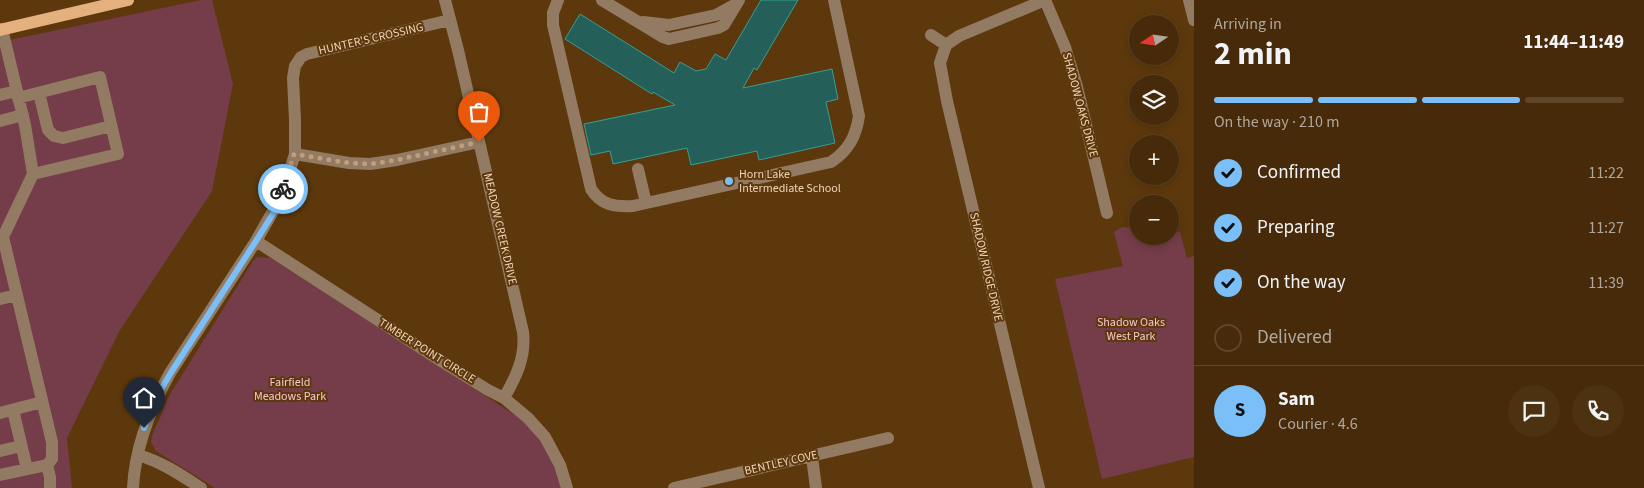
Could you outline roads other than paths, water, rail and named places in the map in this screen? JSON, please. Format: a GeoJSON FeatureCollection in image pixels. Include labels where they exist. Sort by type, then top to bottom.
{"type":"FeatureCollection","features":[{"type":"Feature","properties":{"kind":"main road"},"geometry":{"type":"LineString","coordinates":[[1,30],[128,0]]}},
{"type":"Feature","properties":{"kind":"street","name":"MEADOW CREEK DRIVE"},"geometry":{"type":"LineString","coordinates":[[445,0],[520,313],[524,344],[520,366],[504,398]]}},
{"type":"Feature","properties":{"kind":"street"},"geometry":{"type":"LineString","coordinates":[[558,0],[553,13],[553,25],[591,189],[600,199],[612,206],[632,206],[832,162],[846,150],[855,134],[859,116],[834,0]]}},
{"type":"Feature","properties":{"kind":"street"},"geometry":{"type":"LineString","coordinates":[[602,0],[638,21],[669,25],[716,15],[738,1]]}},
{"type":"Feature","properties":{"kind":"street"},"geometry":{"type":"LineString","coordinates":[[931,35],[946,45],[959,36],[1045,0]]}},
{"type":"Feature","properties":{"kind":"street","name":"SHADOW OAKS DRIVE"},"geometry":{"type":"LineString","coordinates":[[1045,0],[1065,47],[1076,82],[1106,212]]}},
{"type":"Feature","properties":{"kind":"street"},"geometry":{"type":"LineString","coordinates":[[1189,0],[1194,20]]}},
{"type":"Feature","properties":{"kind":"street","name":"HUNTER'S CROSSING"},"geometry":{"type":"LineString","coordinates":[[294,154],[295,120],[292,78],[296,63],[300,57],[313,52],[450,20]]}},
{"type":"Feature","properties":{"kind":"street"},"geometry":{"type":"LineString","coordinates":[[0,475],[47,465],[52,459],[52,442],[2,237],[33,174],[23,115],[1,30]]}},
{"type":"Feature","properties":{"kind":"street","name":"SHADOW RIDGE DRIVE"},"geometry":{"type":"LineString","coordinates":[[946,45],[940,63],[944,86],[1039,488]]}},
{"type":"Feature","properties":{"kind":"street"},"geometry":{"type":"LineString","coordinates":[[0,95],[39,92],[100,77],[118,154],[33,174]]}},
{"type":"Feature","properties":{"kind":"street"},"geometry":{"type":"LineString","coordinates":[[39,92],[48,130],[54,136],[63,138],[111,126]]}},
{"type":"Feature","properties":{"kind":"street"},"geometry":{"type":"LineString","coordinates":[[0,121],[23,115]]}},
{"type":"Feature","properties":{"kind":"street"},"geometry":{"type":"LineString","coordinates":[[134,488],[144,428],[162,387],[274,212],[294,154],[349,163],[370,164],[389,162],[479,142]]}},
{"type":"Feature","properties":{"kind":"street"},"geometry":{"type":"LineString","coordinates":[[638,169],[646,203]]}},
{"type":"Feature","properties":{"kind":"street","name":"TIMBER POINT CIRCLE"},"geometry":{"type":"LineString","coordinates":[[256,241],[438,359],[504,398],[528,418],[545,437],[560,465],[567,488]]}},
{"type":"Feature","properties":{"kind":"street"},"geometry":{"type":"LineString","coordinates":[[0,299],[17,295]]}},
{"type":"Feature","properties":{"kind":"street"},"geometry":{"type":"LineString","coordinates":[[27,469],[21,443],[5,411],[42,402]]}},
{"type":"Feature","properties":{"kind":"street","name":"BENTLEY COVE"},"geometry":{"type":"LineString","coordinates":[[674,488],[888,438]]}},
{"type":"Feature","properties":{"kind":"street"},"geometry":{"type":"LineString","coordinates":[[0,445],[21,443]]}},
{"type":"Feature","properties":{"kind":"street"},"geometry":{"type":"LineString","coordinates":[[0,451],[21,443]]}},
{"type":"Feature","properties":{"kind":"street"},"geometry":{"type":"LineString","coordinates":[[138,455],[168,466],[201,488]]}},
{"type":"Feature","properties":{"kind":"street"},"geometry":{"type":"LineString","coordinates":[[812,457],[816,488]]}},
{"type":"Feature","properties":{"kind":"street"},"geometry":{"type":"LineString","coordinates":[[47,465],[50,488]]}},
{"type":"Feature","properties":{"kind":"place","name":"Horn Lake Intermediate School"},"geometry":{"type":"Point","coordinates":[729,181]}},
{"type":"Feature","properties":{"kind":"park label","name":"Shadow Oaks West Park"},"geometry":{"type":"Point","coordinates":[1131,329]}},
{"type":"Feature","properties":{"kind":"park label","name":"Fairfield Meadows Park"},"geometry":{"type":"Point","coordinates":[290,389]}}]}
